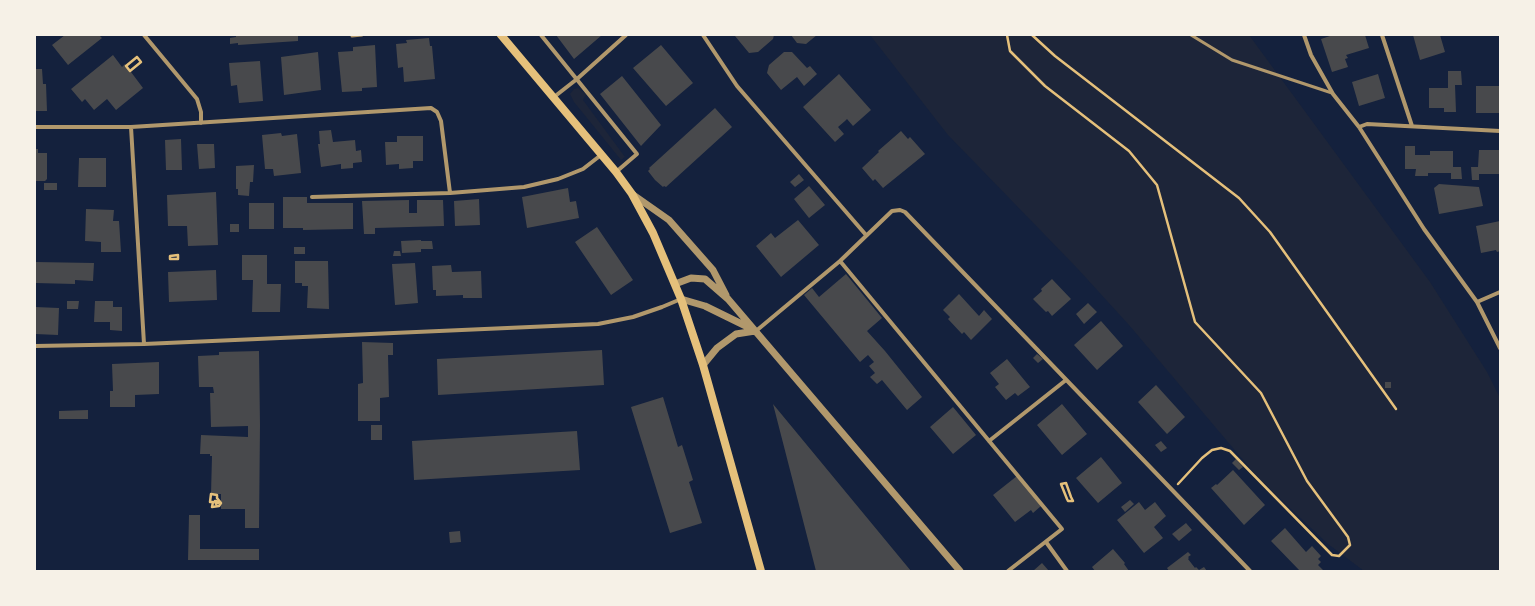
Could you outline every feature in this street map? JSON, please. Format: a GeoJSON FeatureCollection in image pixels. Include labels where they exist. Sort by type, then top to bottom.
{"type":"FeatureCollection","features":[{"type":"Feature","properties":{"kind":"main road"},"geometry":{"type":"LineString","coordinates":[[501,35],[616,172],[632,194],[653,232],[681,299],[703,365],[761,571]]}},
{"type":"Feature","properties":{"kind":"street"},"geometry":{"type":"LineString","coordinates":[[144,35],[197,99],[201,112],[201,123]]}},
{"type":"Feature","properties":{"kind":"street"},"geometry":{"type":"LineString","coordinates":[[541,35],[637,154],[616,172]]}},
{"type":"Feature","properties":{"kind":"street"},"geometry":{"type":"LineString","coordinates":[[553,97],[577,79],[626,35]]}},
{"type":"Feature","properties":{"kind":"street"},"geometry":{"type":"LineString","coordinates":[[703,35],[737,86],[866,235]]}},
{"type":"Feature","properties":{"kind":"street"},"geometry":{"type":"LineString","coordinates":[[1304,35],[1311,55],[1333,94],[1359,127],[1424,229],[1477,302],[1500,348]]}},
{"type":"Feature","properties":{"kind":"street"},"geometry":{"type":"LineString","coordinates":[[1382,35],[1412,126]]}},
{"type":"Feature","properties":{"kind":"street"},"geometry":{"type":"LineString","coordinates":[[35,127],[132,127],[431,108],[437,112],[442,121],[450,193]]}},
{"type":"Feature","properties":{"kind":"street"},"geometry":{"type":"LineString","coordinates":[[1359,127],[1367,124],[1500,131]]}},
{"type":"Feature","properties":{"kind":"street"},"geometry":{"type":"LineString","coordinates":[[132,127],[144,344]]}},
{"type":"Feature","properties":{"kind":"street"},"geometry":{"type":"LineString","coordinates":[[312,197],[450,193],[524,187],[558,180],[583,169],[602,155]]}},
{"type":"Feature","properties":{"kind":"street"},"geometry":{"type":"LineString","coordinates":[[632,194],[669,220],[713,270],[728,298]]}},
{"type":"Feature","properties":{"kind":"street"},"geometry":{"type":"LineString","coordinates":[[703,365],[717,348],[736,334],[756,331],[840,261],[892,211],[900,210],[905,212],[1250,571]]}},
{"type":"Feature","properties":{"kind":"street"},"geometry":{"type":"LineString","coordinates":[[840,261],[1062,529],[1008,571]]}},
{"type":"Feature","properties":{"kind":"street"},"geometry":{"type":"LineString","coordinates":[[675,284],[691,278],[705,280],[728,298],[960,571]]}},
{"type":"Feature","properties":{"kind":"street"},"geometry":{"type":"LineString","coordinates":[[1477,302],[1500,292]]}},
{"type":"Feature","properties":{"kind":"street"},"geometry":{"type":"LineString","coordinates":[[35,346],[144,344],[598,324],[633,317],[681,299],[705,306],[756,331]]}},
{"type":"Feature","properties":{"kind":"street"},"geometry":{"type":"LineString","coordinates":[[989,441],[1066,380]]}},
{"type":"Feature","properties":{"kind":"street"},"geometry":{"type":"LineString","coordinates":[[1046,542],[1068,571]]}},
{"type":"Feature","properties":{"kind":"lane"},"geometry":{"type":"LineString","coordinates":[[352,36],[362,35]]}},
{"type":"Feature","properties":{"kind":"lane"},"geometry":{"type":"LineString","coordinates":[[1191,35],[1232,60],[1333,94]]}},
{"type":"Feature","properties":{"kind":"path"},"geometry":{"type":"LineString","coordinates":[[1007,35],[1010,51],[1045,86],[1129,151],[1158,185],[1195,322],[1261,393],[1306,481],[1348,537],[1350,545],[1339,556],[1332,555],[1230,451],[1221,448],[1212,450],[1202,458],[1173,491]]}},
{"type":"Feature","properties":{"kind":"path"},"geometry":{"type":"LineString","coordinates":[[1032,35],[1055,56],[1239,198],[1270,232],[1396,409]]}},
{"type":"Feature","properties":{"kind":"path"},"geometry":{"type":"LineString","coordinates":[[136,57],[141,62],[130,70],[126,66],[136,57]]}},
{"type":"Feature","properties":{"kind":"path"},"geometry":{"type":"LineString","coordinates":[[1066,483],[1073,501],[1068,501],[1061,484],[1066,483]]}},
{"type":"Feature","properties":{"kind":"path"},"geometry":{"type":"LineString","coordinates":[[210,494],[218,495],[217,498],[221,501],[220,505],[217,507],[212,507],[214,502],[210,502],[210,494]]}},
{"type":"Feature","properties":{"kind":"shaded area"},"geometry":{"type":"Polygon","coordinates":[[[870,35],[1249,35],[1430,282],[1487,372],[1500,398],[1500,571],[1364,571],[1328,544],[1260,480],[1129,325],[1077,268],[948,135],[870,35]]]}},
{"type":"Feature","properties":{"kind":"shaded area"},"geometry":{"type":"Polygon","coordinates":[[[578,88],[587,95],[583,100],[625,157],[621,160],[574,102],[570,94],[574,89],[578,88]]]}},
{"type":"Feature","properties":{"kind":"building"},"geometry":{"type":"Polygon","coordinates":[[[65,35],[99,35],[102,38],[68,65],[52,45],[65,35]]]}},
{"type":"Feature","properties":{"kind":"building"},"geometry":{"type":"Polygon","coordinates":[[[236,35],[298,35],[298,41],[238,45],[238,43],[230,44],[230,38],[236,37],[236,35]]]}},
{"type":"Feature","properties":{"kind":"building"},"geometry":{"type":"Polygon","coordinates":[[[556,35],[602,35],[574,59],[556,35]]]}},
{"type":"Feature","properties":{"kind":"building"},"geometry":{"type":"Polygon","coordinates":[[[774,35],[773,39],[758,52],[749,53],[735,36],[774,35]]]}},
{"type":"Feature","properties":{"kind":"building"},"geometry":{"type":"Polygon","coordinates":[[[791,35],[817,35],[806,44],[797,43],[791,35]]]}},
{"type":"Feature","properties":{"kind":"building"},"geometry":{"type":"Polygon","coordinates":[[[1333,35],[1365,35],[1369,48],[1346,55],[1348,58],[1345,59],[1348,67],[1332,72],[1321,39],[1333,35]]]}},
{"type":"Feature","properties":{"kind":"building"},"geometry":{"type":"Polygon","coordinates":[[[1413,35],[1440,35],[1445,52],[1420,60],[1413,35]]]}},
{"type":"Feature","properties":{"kind":"building"},"geometry":{"type":"Polygon","coordinates":[[[429,38],[430,46],[432,46],[435,79],[404,82],[403,67],[398,68],[396,44],[407,43],[406,40],[429,38]]]}},
{"type":"Feature","properties":{"kind":"building"},"geometry":{"type":"Polygon","coordinates":[[[375,45],[377,87],[362,88],[362,91],[342,92],[338,52],[353,51],[353,47],[375,45]]]}},
{"type":"Feature","properties":{"kind":"building"},"geometry":{"type":"Polygon","coordinates":[[[661,45],[693,83],[666,106],[633,68],[661,45]]]}},
{"type":"Feature","properties":{"kind":"building"},"geometry":{"type":"Polygon","coordinates":[[[318,52],[321,90],[284,95],[281,57],[318,52]]]}},
{"type":"Feature","properties":{"kind":"building"},"geometry":{"type":"Polygon","coordinates":[[[784,52],[792,52],[807,68],[810,66],[817,74],[804,86],[797,77],[781,90],[767,73],[769,65],[784,52]]]}},
{"type":"Feature","properties":{"kind":"building"},"geometry":{"type":"Polygon","coordinates":[[[113,55],[122,67],[125,64],[143,88],[116,110],[107,99],[94,110],[85,99],[82,102],[71,89],[113,55]]]}},
{"type":"Feature","properties":{"kind":"building"},"geometry":{"type":"Polygon","coordinates":[[[260,61],[263,101],[239,103],[237,85],[231,86],[229,63],[260,61]]]}},
{"type":"Feature","properties":{"kind":"building"},"geometry":{"type":"Polygon","coordinates":[[[35,69],[42,69],[43,84],[46,84],[47,111],[35,111],[35,69]]]}},
{"type":"Feature","properties":{"kind":"building"},"geometry":{"type":"Polygon","coordinates":[[[1448,71],[1461,71],[1462,85],[1455,85],[1456,112],[1444,112],[1444,108],[1429,108],[1429,88],[1448,88],[1448,71]]]}},
{"type":"Feature","properties":{"kind":"building"},"geometry":{"type":"Polygon","coordinates":[[[839,74],[871,110],[853,126],[847,119],[838,127],[844,134],[835,142],[803,107],[839,74]]]}},
{"type":"Feature","properties":{"kind":"building"},"geometry":{"type":"Polygon","coordinates":[[[1378,74],[1385,98],[1359,106],[1352,82],[1378,74]]]}},
{"type":"Feature","properties":{"kind":"building"},"geometry":{"type":"Polygon","coordinates":[[[622,76],[661,125],[641,146],[600,94],[622,76]]]}},
{"type":"Feature","properties":{"kind":"building"},"geometry":{"type":"Polygon","coordinates":[[[1476,86],[1500,86],[1500,113],[1476,113],[1476,86]]]}},
{"type":"Feature","properties":{"kind":"building"},"geometry":{"type":"Polygon","coordinates":[[[715,108],[732,127],[666,187],[663,187],[648,171],[650,169],[649,168],[715,108]]]}},
{"type":"Feature","properties":{"kind":"building"},"geometry":{"type":"Polygon","coordinates":[[[331,130],[333,142],[355,140],[356,151],[361,150],[362,162],[353,163],[353,168],[341,169],[341,164],[321,167],[318,144],[320,144],[319,131],[331,130]]]}},
{"type":"Feature","properties":{"kind":"building"},"geometry":{"type":"Polygon","coordinates":[[[901,131],[908,139],[910,137],[925,154],[883,188],[875,179],[873,181],[862,168],[879,152],[878,151],[901,131]]]}},
{"type":"Feature","properties":{"kind":"building"},"geometry":{"type":"Polygon","coordinates":[[[281,133],[282,136],[297,134],[301,173],[274,176],[273,169],[265,169],[262,135],[281,133]]]}},
{"type":"Feature","properties":{"kind":"building"},"geometry":{"type":"Polygon","coordinates":[[[397,136],[423,136],[423,161],[413,161],[413,168],[399,169],[399,164],[386,165],[385,142],[397,142],[397,136]]]}},
{"type":"Feature","properties":{"kind":"building"},"geometry":{"type":"Polygon","coordinates":[[[181,139],[182,170],[166,170],[165,140],[181,139]]]}},
{"type":"Feature","properties":{"kind":"building"},"geometry":{"type":"Polygon","coordinates":[[[197,144],[214,144],[215,168],[199,169],[197,144]]]}},
{"type":"Feature","properties":{"kind":"building"},"geometry":{"type":"Polygon","coordinates":[[[1405,146],[1415,146],[1415,155],[1430,155],[1430,151],[1453,151],[1453,167],[1461,167],[1462,179],[1451,179],[1451,173],[1428,173],[1428,176],[1415,176],[1416,169],[1405,169],[1405,146]]]}},
{"type":"Feature","properties":{"kind":"building"},"geometry":{"type":"Polygon","coordinates":[[[35,149],[38,149],[38,153],[47,153],[47,179],[45,181],[35,181],[35,149]]]}},
{"type":"Feature","properties":{"kind":"building"},"geometry":{"type":"Polygon","coordinates":[[[1479,150],[1500,150],[1500,174],[1479,174],[1479,180],[1472,180],[1471,167],[1478,167],[1479,150]]]}},
{"type":"Feature","properties":{"kind":"building"},"geometry":{"type":"Polygon","coordinates":[[[79,158],[106,158],[106,187],[78,187],[79,158]]]}},
{"type":"Feature","properties":{"kind":"building"},"geometry":{"type":"Polygon","coordinates":[[[254,165],[253,182],[250,182],[249,196],[238,195],[238,189],[236,189],[236,166],[254,165]]]}},
{"type":"Feature","properties":{"kind":"building"},"geometry":{"type":"Polygon","coordinates":[[[799,174],[804,180],[795,187],[790,182],[799,174]]]}},
{"type":"Feature","properties":{"kind":"building"},"geometry":{"type":"Polygon","coordinates":[[[44,183],[57,183],[57,190],[44,190],[44,183]]]}},
{"type":"Feature","properties":{"kind":"building"},"geometry":{"type":"Polygon","coordinates":[[[1439,184],[1479,187],[1483,206],[1439,214],[1434,188],[1439,184]]]}},
{"type":"Feature","properties":{"kind":"building"},"geometry":{"type":"Polygon","coordinates":[[[809,186],[825,205],[809,218],[794,199],[809,186]]]}},
{"type":"Feature","properties":{"kind":"building"},"geometry":{"type":"Polygon","coordinates":[[[568,188],[570,202],[576,201],[579,218],[527,228],[522,197],[568,188]]]}},
{"type":"Feature","properties":{"kind":"building"},"geometry":{"type":"Polygon","coordinates":[[[216,192],[218,245],[188,246],[187,226],[168,226],[167,195],[216,192]]]}},
{"type":"Feature","properties":{"kind":"building"},"geometry":{"type":"Polygon","coordinates":[[[283,197],[307,197],[307,203],[353,203],[353,229],[303,230],[303,228],[283,228],[283,197]]]}},
{"type":"Feature","properties":{"kind":"building"},"geometry":{"type":"Polygon","coordinates":[[[479,199],[480,225],[455,226],[454,201],[479,199]]]}},
{"type":"Feature","properties":{"kind":"building"},"geometry":{"type":"Polygon","coordinates":[[[409,200],[409,213],[417,213],[417,200],[443,200],[444,226],[375,228],[375,234],[364,234],[362,201],[409,200]]]}},
{"type":"Feature","properties":{"kind":"building"},"geometry":{"type":"Polygon","coordinates":[[[249,203],[274,203],[274,229],[249,229],[249,203]]]}},
{"type":"Feature","properties":{"kind":"building"},"geometry":{"type":"Polygon","coordinates":[[[86,209],[114,210],[113,221],[119,221],[121,252],[101,252],[101,242],[85,241],[86,209]]]}},
{"type":"Feature","properties":{"kind":"building"},"geometry":{"type":"Polygon","coordinates":[[[798,220],[819,245],[781,277],[756,246],[771,233],[775,238],[798,220]]]}},
{"type":"Feature","properties":{"kind":"building"},"geometry":{"type":"Polygon","coordinates":[[[1500,221],[1500,251],[1497,252],[1496,250],[1481,253],[1476,226],[1500,221]]]}},
{"type":"Feature","properties":{"kind":"building"},"geometry":{"type":"Polygon","coordinates":[[[230,224],[239,224],[239,232],[230,232],[230,224]]]}},
{"type":"Feature","properties":{"kind":"building"},"geometry":{"type":"Polygon","coordinates":[[[597,227],[633,280],[611,295],[575,242],[597,227]]]}},
{"type":"Feature","properties":{"kind":"building"},"geometry":{"type":"Polygon","coordinates":[[[401,241],[432,241],[433,249],[421,249],[421,252],[402,253],[401,241]]]}},
{"type":"Feature","properties":{"kind":"building"},"geometry":{"type":"Polygon","coordinates":[[[294,247],[305,247],[305,254],[294,254],[294,247]]]}},
{"type":"Feature","properties":{"kind":"building"},"geometry":{"type":"Polygon","coordinates":[[[394,251],[400,251],[401,256],[393,256],[394,251]]]}},
{"type":"Feature","properties":{"kind":"building"},"geometry":{"type":"Polygon","coordinates":[[[242,255],[267,255],[267,284],[281,284],[280,312],[252,312],[253,280],[242,280],[242,255]]]}},
{"type":"Feature","properties":{"kind":"building"},"geometry":{"type":"Polygon","coordinates":[[[295,261],[328,261],[329,309],[307,308],[308,286],[302,286],[302,283],[295,283],[295,261]]]}},
{"type":"Feature","properties":{"kind":"building"},"geometry":{"type":"Polygon","coordinates":[[[35,262],[94,263],[93,281],[75,280],[75,284],[35,283],[35,262]]]}},
{"type":"Feature","properties":{"kind":"building"},"geometry":{"type":"Polygon","coordinates":[[[415,263],[418,303],[395,305],[392,264],[415,263]]]}},
{"type":"Feature","properties":{"kind":"building"},"geometry":{"type":"Polygon","coordinates":[[[451,265],[452,272],[481,271],[482,298],[463,298],[463,295],[436,296],[436,290],[433,290],[432,266],[451,265]]]}},
{"type":"Feature","properties":{"kind":"building"},"geometry":{"type":"Polygon","coordinates":[[[216,270],[217,300],[169,302],[168,272],[216,270]]]}},
{"type":"Feature","properties":{"kind":"building"},"geometry":{"type":"Polygon","coordinates":[[[846,274],[882,318],[867,331],[922,397],[907,410],[882,380],[877,384],[870,377],[875,373],[869,366],[874,362],[868,355],[860,362],[804,295],[812,288],[819,297],[846,274]]]}},
{"type":"Feature","properties":{"kind":"building"},"geometry":{"type":"Polygon","coordinates":[[[1052,279],[1071,299],[1052,316],[1033,299],[1052,279]]]}},
{"type":"Feature","properties":{"kind":"building"},"geometry":{"type":"Polygon","coordinates":[[[959,294],[979,316],[984,310],[992,319],[971,340],[964,332],[962,334],[948,319],[950,317],[943,310],[959,294]]]}},
{"type":"Feature","properties":{"kind":"building"},"geometry":{"type":"Polygon","coordinates":[[[67,301],[79,301],[78,309],[67,309],[67,301]]]}},
{"type":"Feature","properties":{"kind":"building"},"geometry":{"type":"Polygon","coordinates":[[[95,301],[113,301],[113,307],[122,307],[122,331],[110,330],[110,322],[94,322],[95,301]]]}},
{"type":"Feature","properties":{"kind":"building"},"geometry":{"type":"Polygon","coordinates":[[[1088,303],[1097,312],[1084,324],[1076,314],[1088,303]]]}},
{"type":"Feature","properties":{"kind":"building"},"geometry":{"type":"Polygon","coordinates":[[[35,307],[59,308],[58,335],[35,334],[35,307]]]}},
{"type":"Feature","properties":{"kind":"building"},"geometry":{"type":"Polygon","coordinates":[[[1101,321],[1123,346],[1097,370],[1074,345],[1101,321]]]}},
{"type":"Feature","properties":{"kind":"building"},"geometry":{"type":"Polygon","coordinates":[[[362,342],[393,343],[393,355],[388,355],[389,397],[380,398],[380,421],[358,421],[358,384],[363,383],[362,342]]]}},
{"type":"Feature","properties":{"kind":"building"},"geometry":{"type":"Polygon","coordinates":[[[602,350],[604,385],[438,395],[437,359],[602,350]]]}},
{"type":"Feature","properties":{"kind":"building"},"geometry":{"type":"Polygon","coordinates":[[[259,351],[259,528],[245,528],[245,509],[221,509],[221,494],[211,494],[212,456],[210,456],[210,454],[200,454],[201,435],[248,437],[248,426],[211,427],[210,393],[214,393],[213,387],[199,387],[198,356],[219,355],[219,352],[259,351]]]}},
{"type":"Feature","properties":{"kind":"building"},"geometry":{"type":"Polygon","coordinates":[[[1037,354],[1043,359],[1038,363],[1033,358],[1037,354]]]}},
{"type":"Feature","properties":{"kind":"building"},"geometry":{"type":"Polygon","coordinates":[[[1007,359],[1030,387],[1018,396],[1015,393],[1006,400],[995,387],[999,384],[990,373],[1007,359]]]}},
{"type":"Feature","properties":{"kind":"building"},"geometry":{"type":"Polygon","coordinates":[[[159,362],[159,394],[135,395],[135,407],[110,407],[110,391],[113,391],[112,364],[159,362]]]}},
{"type":"Feature","properties":{"kind":"building"},"geometry":{"type":"Polygon","coordinates":[[[1385,382],[1391,382],[1391,388],[1385,388],[1385,382]]]}},
{"type":"Feature","properties":{"kind":"building"},"geometry":{"type":"Polygon","coordinates":[[[1156,385],[1185,417],[1167,434],[1138,402],[1156,385]]]}},
{"type":"Feature","properties":{"kind":"building"},"geometry":{"type":"Polygon","coordinates":[[[663,397],[678,447],[682,445],[693,480],[689,482],[702,523],[670,533],[631,407],[663,397]]]}},
{"type":"Feature","properties":{"kind":"building"},"geometry":{"type":"Polygon","coordinates":[[[773,404],[911,571],[816,571],[773,404]]]}},
{"type":"Feature","properties":{"kind":"building"},"geometry":{"type":"Polygon","coordinates":[[[1062,404],[1087,434],[1062,455],[1037,425],[1062,404]]]}},
{"type":"Feature","properties":{"kind":"building"},"geometry":{"type":"Polygon","coordinates":[[[953,407],[976,435],[953,454],[930,427],[953,407]]]}},
{"type":"Feature","properties":{"kind":"building"},"geometry":{"type":"Polygon","coordinates":[[[88,410],[88,419],[59,419],[59,411],[88,410]]]}},
{"type":"Feature","properties":{"kind":"building"},"geometry":{"type":"Polygon","coordinates":[[[371,425],[382,425],[382,440],[371,440],[371,425]]]}},
{"type":"Feature","properties":{"kind":"building"},"geometry":{"type":"Polygon","coordinates":[[[577,431],[580,470],[414,480],[412,441],[577,431]]]}},
{"type":"Feature","properties":{"kind":"building"},"geometry":{"type":"Polygon","coordinates":[[[1161,441],[1167,448],[1161,452],[1155,445],[1161,441]]]}},
{"type":"Feature","properties":{"kind":"building"},"geometry":{"type":"Polygon","coordinates":[[[1101,457],[1122,483],[1098,503],[1076,478],[1101,457]]]}},
{"type":"Feature","properties":{"kind":"building"},"geometry":{"type":"Polygon","coordinates":[[[1236,459],[1243,467],[1239,470],[1232,463],[1236,459]]]}},
{"type":"Feature","properties":{"kind":"building"},"geometry":{"type":"Polygon","coordinates":[[[1233,470],[1265,505],[1244,525],[1211,488],[1216,484],[1217,485],[1233,470]]]}},
{"type":"Feature","properties":{"kind":"building"},"geometry":{"type":"Polygon","coordinates":[[[1017,476],[1041,506],[1033,513],[1031,510],[1015,522],[993,495],[1017,476]]]}},
{"type":"Feature","properties":{"kind":"building"},"geometry":{"type":"Polygon","coordinates":[[[1130,500],[1134,504],[1125,512],[1121,507],[1130,500]]]}},
{"type":"Feature","properties":{"kind":"building"},"geometry":{"type":"Polygon","coordinates":[[[1139,502],[1145,510],[1155,502],[1166,516],[1154,527],[1163,538],[1144,553],[1117,520],[1139,502]]]}},
{"type":"Feature","properties":{"kind":"building"},"geometry":{"type":"Polygon","coordinates":[[[189,515],[200,515],[200,549],[259,549],[259,560],[188,560],[189,515]]]}},
{"type":"Feature","properties":{"kind":"building"},"geometry":{"type":"Polygon","coordinates":[[[1186,523],[1192,530],[1179,541],[1172,534],[1186,523]]]}},
{"type":"Feature","properties":{"kind":"building"},"geometry":{"type":"Polygon","coordinates":[[[1285,528],[1306,552],[1312,546],[1321,556],[1318,559],[1321,562],[1318,565],[1324,571],[1300,571],[1271,541],[1285,528]]]}},
{"type":"Feature","properties":{"kind":"building"},"geometry":{"type":"Polygon","coordinates":[[[460,531],[461,542],[450,543],[449,532],[460,531]]]}},
{"type":"Feature","properties":{"kind":"building"},"geometry":{"type":"Polygon","coordinates":[[[1113,549],[1125,563],[1124,564],[1129,571],[1095,571],[1092,567],[1113,549]]]}},
{"type":"Feature","properties":{"kind":"building"},"geometry":{"type":"Polygon","coordinates":[[[1188,552],[1191,555],[1188,559],[1195,568],[1196,567],[1199,570],[1204,567],[1207,571],[1169,571],[1167,568],[1188,552]]]}},
{"type":"Feature","properties":{"kind":"building"},"geometry":{"type":"Polygon","coordinates":[[[1042,563],[1049,571],[1033,571],[1042,563]]]}}]}
